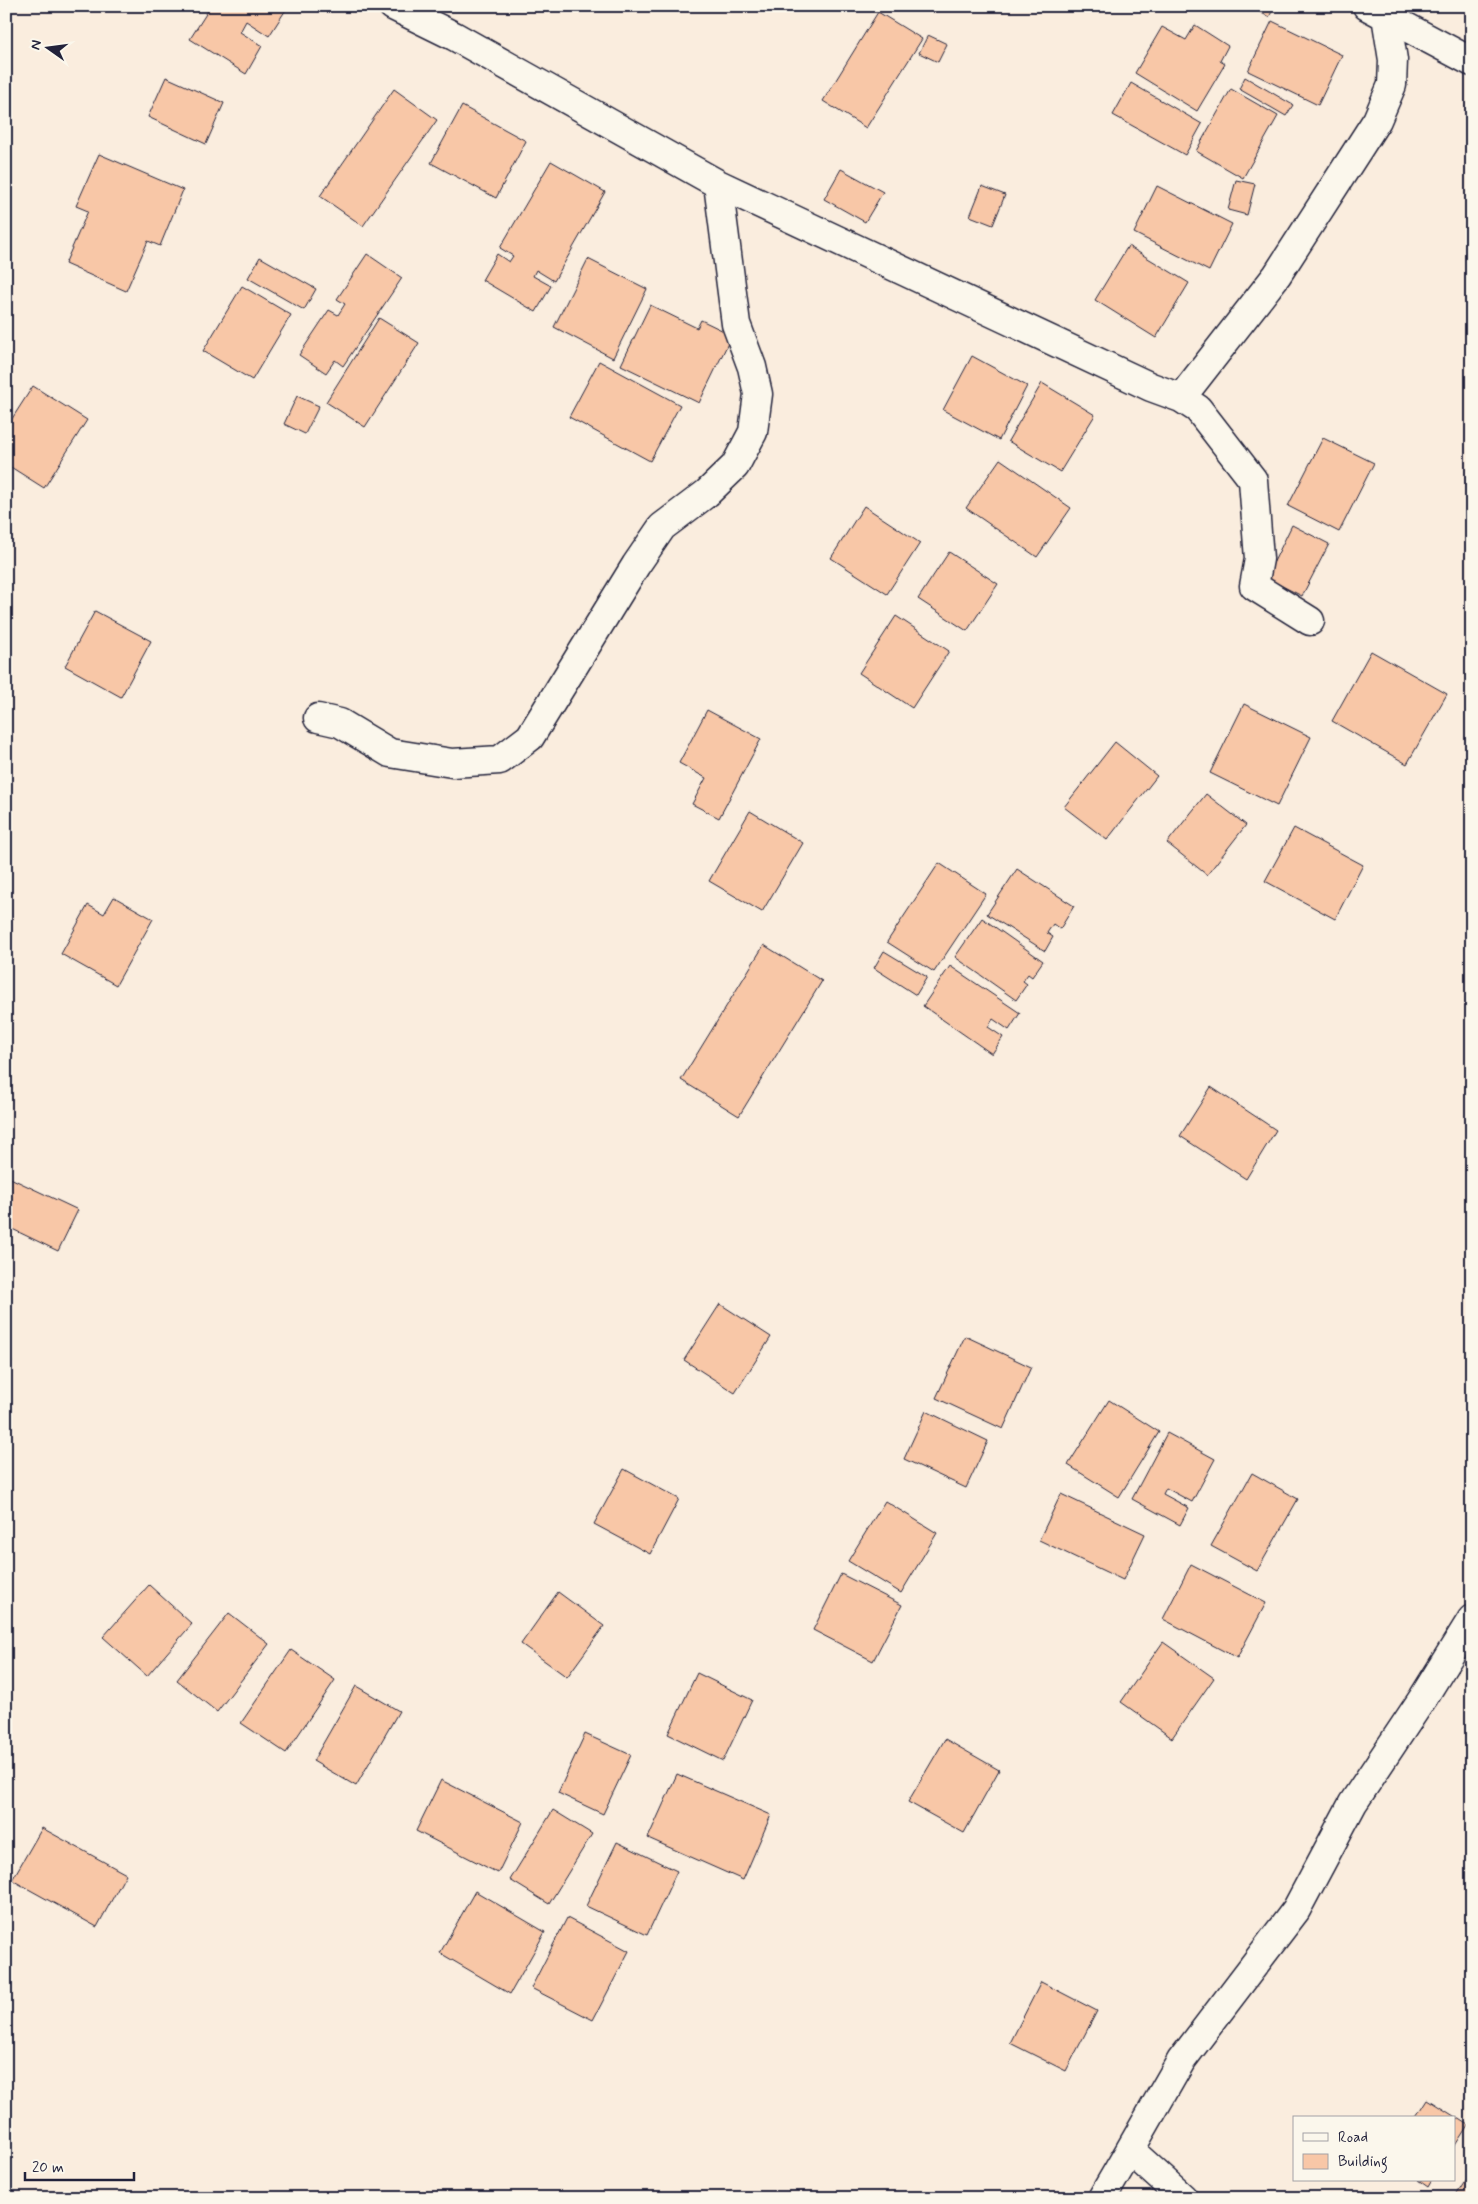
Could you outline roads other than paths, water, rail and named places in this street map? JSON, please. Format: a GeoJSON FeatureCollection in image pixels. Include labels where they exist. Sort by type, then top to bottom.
{"type":"FeatureCollection","features":[{"type":"Feature","properties":{"kind":"street"},"geometry":{"type":"LineString","coordinates":[[393,6],[454,36],[718,184],[1142,382],[1181,398],[1198,409],[1253,480],[1259,559],[1254,586],[1310,621]]}},
{"type":"Feature","properties":{"kind":"street"},"geometry":{"type":"LineString","coordinates":[[1181,398],[1277,275],[1378,120],[1392,85],[1393,60],[1377,11]]}},
{"type":"Feature","properties":{"kind":"street"},"geometry":{"type":"LineString","coordinates":[[1377,11],[1472,62]]}},
{"type":"Feature","properties":{"kind":"street"},"geometry":{"type":"LineString","coordinates":[[318,718],[340,723],[390,753],[452,763],[500,760],[530,737],[636,565],[662,528],[707,493],[735,466],[752,432],[758,394],[752,367],[736,324],[718,184]]}},
{"type":"Feature","properties":{"kind":"street"},"geometry":{"type":"LineString","coordinates":[[1102,2198],[1181,2060],[1296,1910],[1353,1803],[1424,1698],[1472,1618]]}},
{"type":"Feature","properties":{"kind":"street"},"geometry":{"type":"LineString","coordinates":[[1130,2150],[1183,2198]]}}]}
